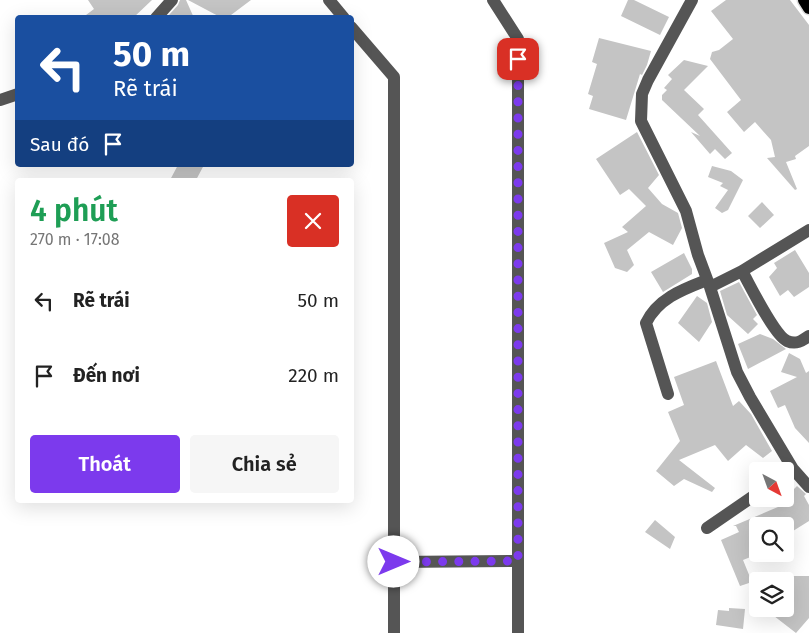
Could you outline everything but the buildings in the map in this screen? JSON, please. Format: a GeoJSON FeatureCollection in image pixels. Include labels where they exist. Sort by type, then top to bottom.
{"type":"FeatureCollection","features":[{"type":"Feature","properties":{"kind":"main road"},"geometry":{"type":"LineString","coordinates":[[804,0],[809,8]]}},
{"type":"Feature","properties":{"kind":"street"},"geometry":{"type":"LineString","coordinates":[[159,15],[172,0]]}},
{"type":"Feature","properties":{"kind":"street"},"geometry":{"type":"LineString","coordinates":[[329,0],[342,15]]}},
{"type":"Feature","properties":{"kind":"street"},"geometry":{"type":"LineString","coordinates":[[493,0],[518,39],[518,633]]}},
{"type":"Feature","properties":{"kind":"street"},"geometry":{"type":"LineString","coordinates":[[692,0],[667,43],[642,94],[641,121],[686,211],[698,255],[709,283],[737,372],[784,462]]}},
{"type":"Feature","properties":{"kind":"street"},"geometry":{"type":"LineString","coordinates":[[354,31],[394,78],[394,633]]}},
{"type":"Feature","properties":{"kind":"street"},"geometry":{"type":"LineString","coordinates":[[0,100],[15,95]]}},
{"type":"Feature","properties":{"kind":"street"},"geometry":{"type":"LineString","coordinates":[[668,394],[646,323],[657,308],[677,291],[709,283],[742,271],[809,230]]}},
{"type":"Feature","properties":{"kind":"street"},"geometry":{"type":"LineString","coordinates":[[742,271],[775,328],[786,340],[794,343],[802,341],[809,336]]}},
{"type":"Feature","properties":{"kind":"street"},"geometry":{"type":"LineString","coordinates":[[794,475],[809,487]]}},
{"type":"Feature","properties":{"kind":"street"},"geometry":{"type":"LineString","coordinates":[[707,528],[749,499]]}},
{"type":"Feature","properties":{"kind":"street"},"geometry":{"type":"LineString","coordinates":[[394,562],[518,561]]}},
{"type":"Feature","properties":{"kind":"route"},"geometry":{"type":"LineString","coordinates":[[394,562],[518,561],[518,59]]}}]}
